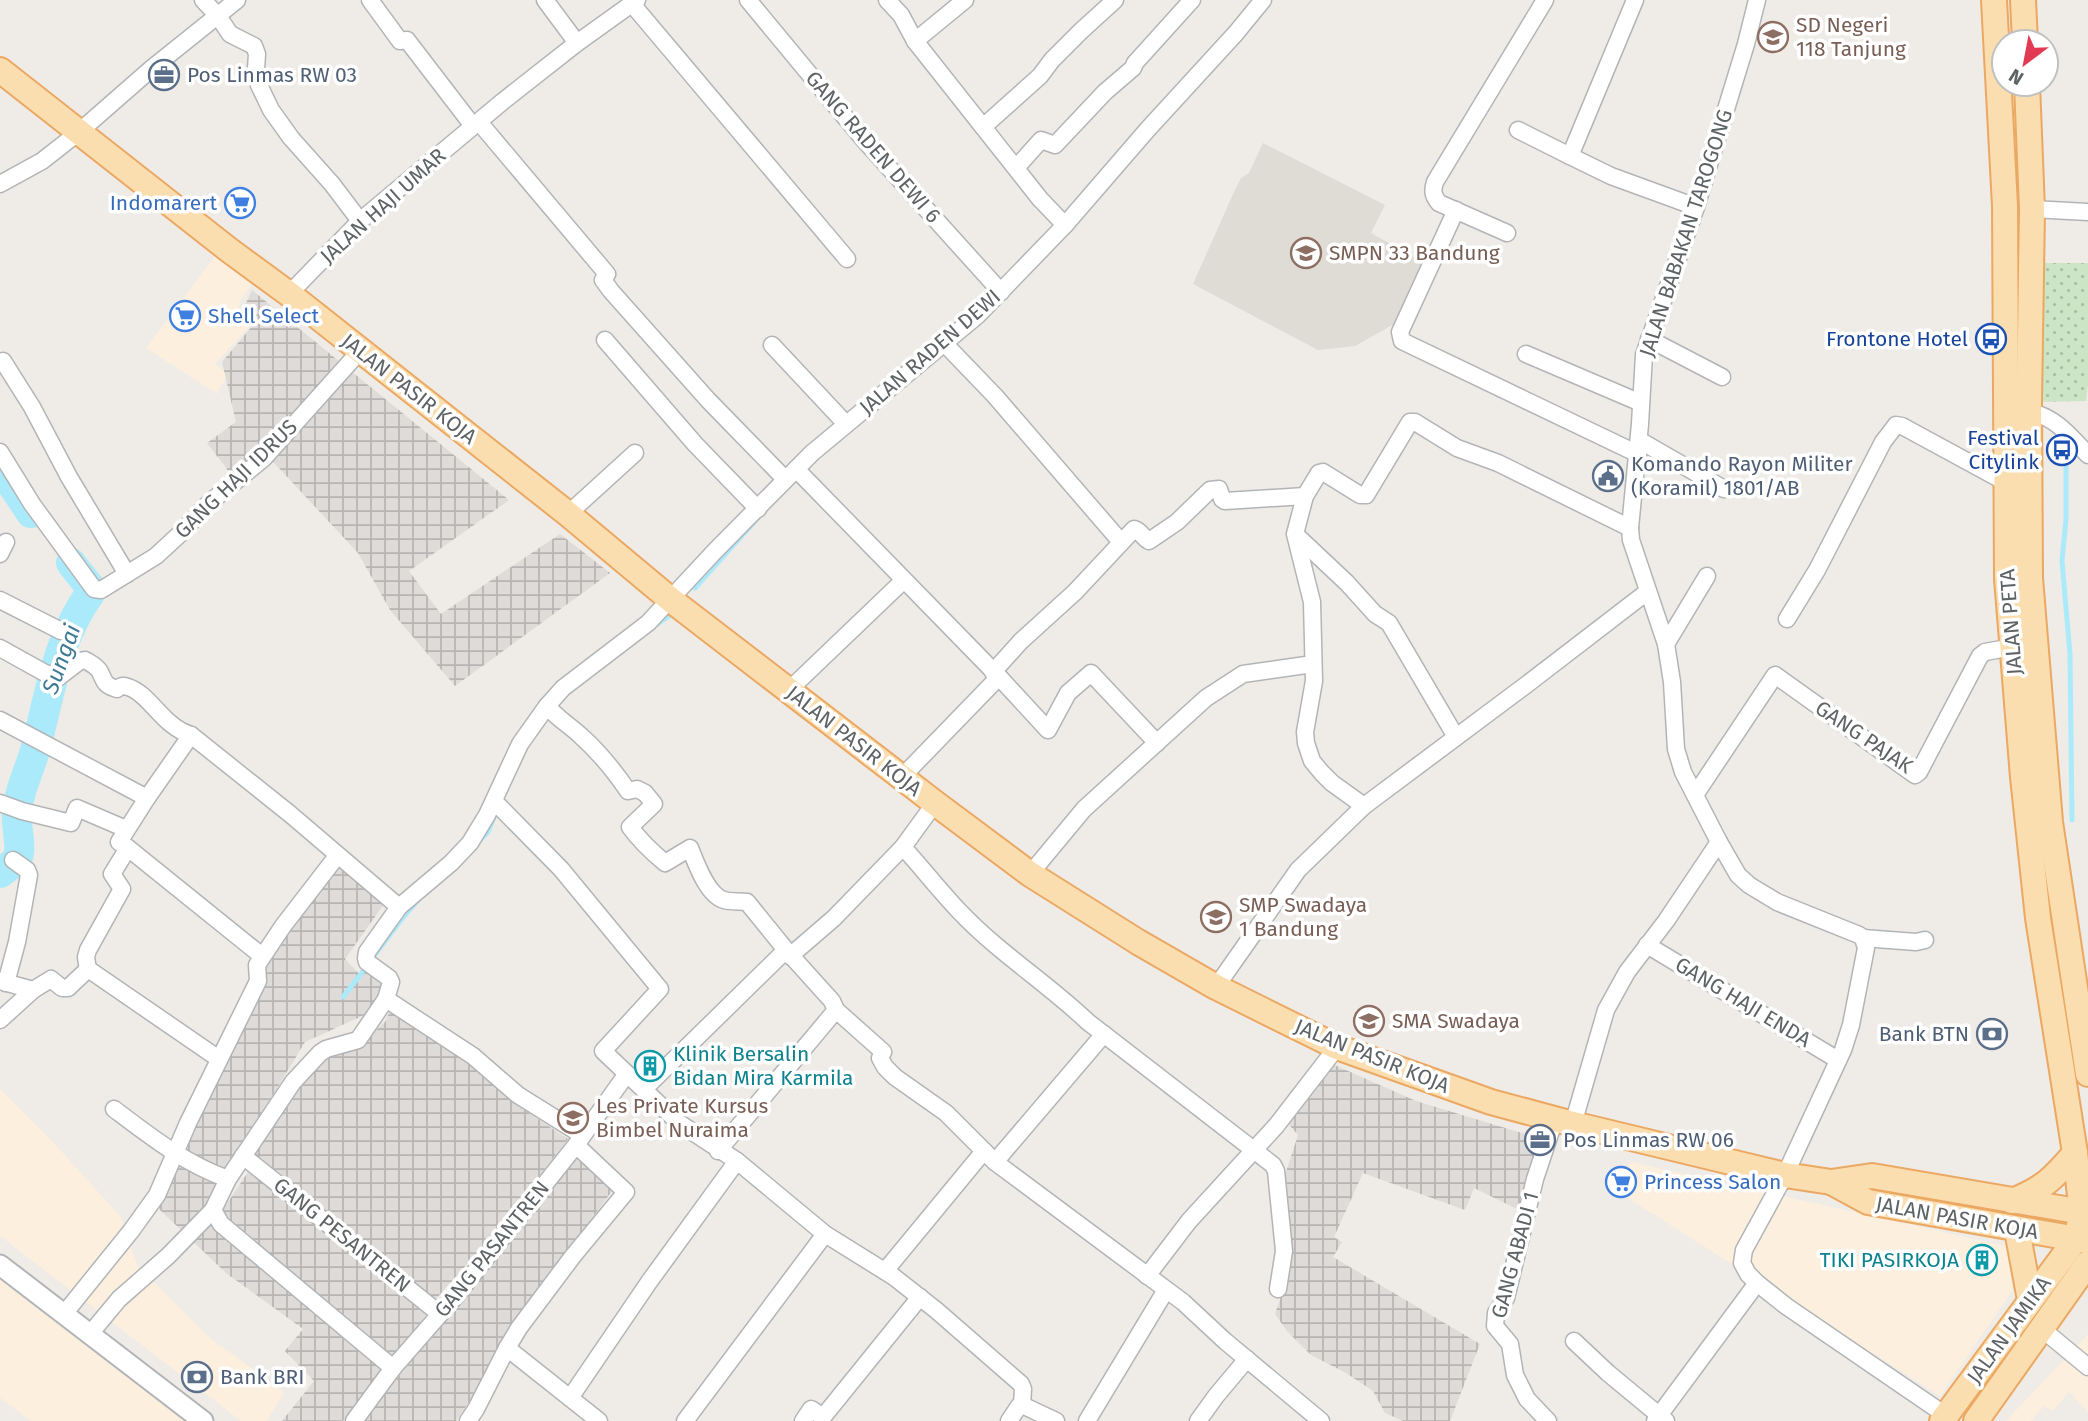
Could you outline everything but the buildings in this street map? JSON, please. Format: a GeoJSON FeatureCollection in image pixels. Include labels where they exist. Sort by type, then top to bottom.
{"type":"FeatureCollection","features":[{"type":"Feature","properties":{"kind":"main road","name":"JALAN PETA"},"geometry":{"type":"LineString","coordinates":[[1994,0],[2006,206],[2007,483],[2050,822],[2088,1074]]}},
{"type":"Feature","properties":{"kind":"main road"},"geometry":{"type":"LineString","coordinates":[[2023,0],[2024,28]]}},
{"type":"Feature","properties":{"kind":"main road","name":"JALAN PASIR KOJA"},"geometry":{"type":"LineString","coordinates":[[0,70],[568,514],[671,600],[935,803],[1030,874],[1216,987],[1337,1047],[1491,1102],[1564,1121],[1785,1175],[1831,1182],[1872,1176],[2085,1212]]}},
{"type":"Feature","properties":{"kind":"main road","name":"JALAN PETA"},"geometry":{"type":"LineString","coordinates":[[2028,98],[2032,209],[2029,412],[2013,647],[2022,777],[2038,918],[2085,1212],[2082,1240]]}},
{"type":"Feature","properties":{"kind":"main road"},"geometry":{"type":"LineString","coordinates":[[2012,1201],[2036,1192],[2057,1175],[2075,1153]]}},
{"type":"Feature","properties":{"kind":"main road","name":"JALAN PASIR KOJA"},"geometry":{"type":"LineString","coordinates":[[1831,1182],[1868,1202],[2082,1240]]}},
{"type":"Feature","properties":{"kind":"main road"},"geometry":{"type":"LineString","coordinates":[[2017,1230],[2030,1300]]}},
{"type":"Feature","properties":{"kind":"main road","name":"JALAN JAMIKA"},"geometry":{"type":"LineString","coordinates":[[1945,1417],[2030,1300],[2082,1240]]}},
{"type":"Feature","properties":{"kind":"main road","name":"JALAN JAMIKA"},"geometry":{"type":"LineString","coordinates":[[1976,1421],[2088,1263]]}},
{"type":"Feature","properties":{"kind":"main road"},"geometry":{"type":"LineString","coordinates":[[2048,1320],[2088,1296]]}},
{"type":"Feature","properties":{"kind":"street"},"geometry":{"type":"LineString","coordinates":[[204,0],[230,34],[254,46],[259,85],[271,110],[360,221]]}},
{"type":"Feature","properties":{"kind":"street"},"geometry":{"type":"LineString","coordinates":[[0,184],[42,161],[237,0]]}},
{"type":"Feature","properties":{"kind":"street"},"geometry":{"type":"LineString","coordinates":[[370,0],[400,41],[407,40],[476,124],[607,274],[603,280],[611,291],[708,400],[904,580],[1049,730],[1068,693],[1091,673],[1157,743]]}},
{"type":"Feature","properties":{"kind":"street"},"geometry":{"type":"LineString","coordinates":[[545,0],[577,43]]}},
{"type":"Feature","properties":{"kind":"street","name":"GANG RADEN DEWI 6"},"geometry":{"type":"LineString","coordinates":[[748,0],[864,140],[1001,292]]}},
{"type":"Feature","properties":{"kind":"street"},"geometry":{"type":"LineString","coordinates":[[887,0],[901,15],[915,41],[1040,199],[1065,225]]}},
{"type":"Feature","properties":{"kind":"street"},"geometry":{"type":"LineString","coordinates":[[915,41],[965,0]]}},
{"type":"Feature","properties":{"kind":"street"},"geometry":{"type":"LineString","coordinates":[[984,127],[1040,76],[1052,60],[1115,0]]}},
{"type":"Feature","properties":{"kind":"street"},"geometry":{"type":"LineString","coordinates":[[1016,168],[1041,140],[1055,145],[1105,92],[1133,68],[1192,0]]}},
{"type":"Feature","properties":{"kind":"street","name":"JALAN RADEN DEWI"},"geometry":{"type":"LineString","coordinates":[[386,999],[391,982],[367,962],[367,952],[399,907],[452,863],[470,843],[494,801],[520,744],[547,706],[563,688],[648,622],[791,474],[846,424],[978,315],[1065,225],[1264,0]]}},
{"type":"Feature","properties":{"kind":"street"},"geometry":{"type":"LineString","coordinates":[[1507,233],[1439,203],[1433,188],[1545,0]]}},
{"type":"Feature","properties":{"kind":"street"},"geometry":{"type":"LineString","coordinates":[[1570,156],[1635,0]]}},
{"type":"Feature","properties":{"kind":"street","name":"JALAN BABAKAN TAROGONG"},"geometry":{"type":"LineString","coordinates":[[1757,0],[1696,207],[1644,355],[1631,540],[1666,645],[1672,682],[1676,749],[1683,772],[1738,875],[1777,902],[1863,938]]}},
{"type":"Feature","properties":{"kind":"street"},"geometry":{"type":"LineString","coordinates":[[635,2],[847,259]]}},
{"type":"Feature","properties":{"kind":"street","name":"JALAN HAJI UMAR"},"geometry":{"type":"LineString","coordinates":[[289,294],[360,221],[577,43],[635,2]]}},
{"type":"Feature","properties":{"kind":"street"},"geometry":{"type":"LineString","coordinates":[[1518,130],[1611,176],[1696,207]]}},
{"type":"Feature","properties":{"kind":"street"},"geometry":{"type":"LineString","coordinates":[[2032,209],[2088,212]]}},
{"type":"Feature","properties":{"kind":"street"},"geometry":{"type":"LineString","coordinates":[[1456,210],[1400,332],[1402,341],[1638,447],[1724,489]]}},
{"type":"Feature","properties":{"kind":"street"},"geometry":{"type":"LineString","coordinates":[[1649,339],[1722,377]]}},
{"type":"Feature","properties":{"kind":"street"},"geometry":{"type":"LineString","coordinates":[[605,340],[695,444],[758,509]]}},
{"type":"Feature","properties":{"kind":"street"},"geometry":{"type":"LineString","coordinates":[[944,343],[995,396],[1121,541]]}},
{"type":"Feature","properties":{"kind":"street"},"geometry":{"type":"LineString","coordinates":[[772,345],[846,424]]}},
{"type":"Feature","properties":{"kind":"street","name":"GANG HAJI IDRUS"},"geometry":{"type":"LineString","coordinates":[[0,452],[32,504],[94,589],[98,590],[156,556],[209,503],[264,458],[360,351]]}},
{"type":"Feature","properties":{"kind":"street"},"geometry":{"type":"LineString","coordinates":[[1526,354],[1641,403]]}},
{"type":"Feature","properties":{"kind":"street"},"geometry":{"type":"LineString","coordinates":[[3,361],[127,574]]}},
{"type":"Feature","properties":{"kind":"street"},"geometry":{"type":"LineString","coordinates":[[2029,412],[2051,419],[2088,455]]}},
{"type":"Feature","properties":{"kind":"street"},"geometry":{"type":"LineString","coordinates":[[1364,806],[1332,783],[1312,761],[1305,732],[1314,681],[1312,602],[1295,534],[1306,496],[1319,473],[1323,472],[1360,495],[1366,495],[1410,422],[1415,422],[1457,448],[1497,463],[1630,528]]}},
{"type":"Feature","properties":{"kind":"street"},"geometry":{"type":"LineString","coordinates":[[1787,619],[1817,570],[1883,442],[1896,425],[2007,483]]}},
{"type":"Feature","properties":{"kind":"street"},"geometry":{"type":"LineString","coordinates":[[568,514],[635,453]]}},
{"type":"Feature","properties":{"kind":"street"},"geometry":{"type":"LineString","coordinates":[[902,777],[995,681],[1021,641],[1075,592],[1134,529],[1139,530],[1149,541],[1177,522],[1209,489],[1219,489],[1225,501],[1306,496]]}},
{"type":"Feature","properties":{"kind":"street"},"geometry":{"type":"LineString","coordinates":[[1295,534],[1347,583],[1375,614],[1389,624],[1456,737]]}},
{"type":"Feature","properties":{"kind":"street"},"geometry":{"type":"LineString","coordinates":[[1666,645],[1707,576]]}},
{"type":"Feature","properties":{"kind":"street"},"geometry":{"type":"LineString","coordinates":[[789,690],[904,580]]}},
{"type":"Feature","properties":{"kind":"street"},"geometry":{"type":"LineString","coordinates":[[1216,987],[1298,870],[1364,806],[1647,592]]}},
{"type":"Feature","properties":{"kind":"street"},"geometry":{"type":"LineString","coordinates":[[0,600],[61,631]]}},
{"type":"Feature","properties":{"kind":"street","name":"GANG PAJAK"},"geometry":{"type":"LineString","coordinates":[[1695,794],[1777,675],[1915,775],[1980,656],[1985,652],[2013,647]]}},
{"type":"Feature","properties":{"kind":"street"},"geometry":{"type":"LineString","coordinates":[[0,648],[52,675],[80,661],[91,664],[110,687],[117,689],[127,686],[137,692],[170,723],[181,732],[191,735],[399,907]]}},
{"type":"Feature","properties":{"kind":"street"},"geometry":{"type":"LineString","coordinates":[[1030,874],[1084,809],[1206,698],[1243,674],[1314,664]]}},
{"type":"Feature","properties":{"kind":"street"},"geometry":{"type":"LineString","coordinates":[[547,706],[558,719],[578,733],[608,761],[628,791],[637,789],[645,793],[654,804],[630,827],[643,844],[665,863],[690,848],[703,877],[719,899],[747,902],[788,953],[832,1001],[836,1010],[881,1049],[883,1052],[880,1058],[895,1077],[946,1113],[989,1157],[1182,1302],[1321,1421]]}},
{"type":"Feature","properties":{"kind":"street"},"geometry":{"type":"LineString","coordinates":[[0,719],[147,798]]}},
{"type":"Feature","properties":{"kind":"street"},"geometry":{"type":"LineString","coordinates":[[191,735],[119,842],[262,956]]}},
{"type":"Feature","properties":{"kind":"street"},"geometry":{"type":"LineString","coordinates":[[494,801],[561,869],[660,989],[603,1051],[679,1123],[737,1161],[825,1234],[885,1271],[920,1297],[1021,1384],[1022,1405]]}},
{"type":"Feature","properties":{"kind":"street"},"geometry":{"type":"LineString","coordinates":[[644,1089],[788,953],[834,918],[902,847],[935,803]]}},
{"type":"Feature","properties":{"kind":"street"},"geometry":{"type":"LineString","coordinates":[[11,808],[71,823],[78,808],[126,830]]}},
{"type":"Feature","properties":{"kind":"street"},"geometry":{"type":"LineString","coordinates":[[1564,1121],[1606,1010],[1627,972],[1719,842]]}},
{"type":"Feature","properties":{"kind":"street"},"geometry":{"type":"LineString","coordinates":[[902,847],[961,913],[1004,952],[1088,1022],[1273,1165],[1276,1171],[1284,1251],[1278,1289]]}},
{"type":"Feature","properties":{"kind":"street"},"geometry":{"type":"LineString","coordinates":[[0,1020],[33,990],[51,979],[62,988],[68,988],[87,964],[88,950],[122,889],[112,874],[128,848]]}},
{"type":"Feature","properties":{"kind":"street"},"geometry":{"type":"LineString","coordinates":[[64,1314],[157,1195],[174,1153],[258,981],[256,968],[262,956],[337,856]]}},
{"type":"Feature","properties":{"kind":"street"},"geometry":{"type":"LineString","coordinates":[[14,861],[27,870],[29,875],[16,942],[3,982],[33,990]]}},
{"type":"Feature","properties":{"kind":"street"},"geometry":{"type":"LineString","coordinates":[[1925,940],[1916,942],[1863,938],[1866,955],[1851,1025],[1838,1060],[1785,1175],[1744,1251],[1742,1263],[1757,1283],[1786,1306],[1945,1417]]}},
{"type":"Feature","properties":{"kind":"street","name":"GANG HAJI ENDA"},"geometry":{"type":"LineString","coordinates":[[1647,945],[1838,1060]]}},
{"type":"Feature","properties":{"kind":"street"},"geometry":{"type":"LineString","coordinates":[[87,964],[219,1059]]}},
{"type":"Feature","properties":{"kind":"street"},"geometry":{"type":"LineString","coordinates":[[90,1334],[119,1299],[168,1256],[213,1210],[228,1179],[293,1082],[326,1049],[358,1040],[386,999],[463,1049],[518,1095],[579,1140],[626,1192],[573,1256],[507,1348],[477,1409],[468,1421]]}},
{"type":"Feature","properties":{"kind":"street"},"geometry":{"type":"LineString","coordinates":[[718,1151],[836,1010]]}},
{"type":"Feature","properties":{"kind":"street"},"geometry":{"type":"LineString","coordinates":[[885,1271],[1104,1034]]}},
{"type":"Feature","properties":{"kind":"street"},"geometry":{"type":"LineString","coordinates":[[1147,1276],[1189,1221],[1276,1126],[1337,1047]]}},
{"type":"Feature","properties":{"kind":"street","name":"GANG PASANTREN"},"geometry":{"type":"LineString","coordinates":[[354,1421],[393,1368],[440,1314],[579,1140],[626,1075]]}},
{"type":"Feature","properties":{"kind":"street"},"geometry":{"type":"LineString","coordinates":[[114,1109],[174,1153],[200,1168],[228,1179]]}},
{"type":"Feature","properties":{"kind":"street","name":"GANG ABADI 1"},"geometry":{"type":"LineString","coordinates":[[1548,1421],[1527,1399],[1516,1375],[1510,1344],[1495,1326],[1496,1313],[1506,1298],[1535,1179],[1564,1121]]}},
{"type":"Feature","properties":{"kind":"street","name":"GANG PESANTREN"},"geometry":{"type":"LineString","coordinates":[[243,1156],[440,1314]]}},
{"type":"Feature","properties":{"kind":"street"},"geometry":{"type":"LineString","coordinates":[[570,1398],[649,1282],[737,1161]]}},
{"type":"Feature","properties":{"kind":"street"},"geometry":{"type":"LineString","coordinates":[[213,1210],[221,1224],[393,1368]]}},
{"type":"Feature","properties":{"kind":"street"},"geometry":{"type":"LineString","coordinates":[[685,1421],[825,1234]]}},
{"type":"Feature","properties":{"kind":"street"},"geometry":{"type":"LineString","coordinates":[[0,1265],[191,1417]]}},
{"type":"Feature","properties":{"kind":"street"},"geometry":{"type":"LineString","coordinates":[[1574,1341],[1660,1419],[1757,1283]]}},
{"type":"Feature","properties":{"kind":"street"},"geometry":{"type":"LineString","coordinates":[[1087,1421],[1166,1290]]}},
{"type":"Feature","properties":{"kind":"street"},"geometry":{"type":"LineString","coordinates":[[803,1421],[811,1409],[823,1417],[920,1297]]}},
{"type":"Feature","properties":{"kind":"street"},"geometry":{"type":"LineString","coordinates":[[2048,1320],[2088,1367]]}},
{"type":"Feature","properties":{"kind":"street"},"geometry":{"type":"LineString","coordinates":[[507,1348],[599,1421]]}},
{"type":"Feature","properties":{"kind":"street"},"geometry":{"type":"LineString","coordinates":[[1198,1421],[1247,1359]]}},
{"type":"Feature","properties":{"kind":"street"},"geometry":{"type":"LineString","coordinates":[[1009,1421],[1022,1405]]}},
{"type":"Feature","properties":{"kind":"street"},"geometry":{"type":"LineString","coordinates":[[1022,1405],[1056,1421]]}},
{"type":"Feature","properties":{"kind":"shaded area","name":"SMPN 33 Bandung"},"geometry":{"type":"Polygon","coordinates":[[[1263,143],[1385,205],[1371,233],[1423,262],[1394,324],[1355,346],[1318,350],[1193,284],[1234,192],[1241,178],[1249,173],[1263,143]]]}},
{"type":"Feature","properties":{"kind":"shaded area"},"geometry":{"type":"Polygon","coordinates":[[[215,256],[254,282],[241,299],[237,316],[249,327],[215,364],[228,374],[217,394],[146,348],[215,256]]]}},
{"type":"Feature","properties":{"kind":"shaded area"},"geometry":{"type":"Polygon","coordinates":[[[252,290],[509,500],[409,571],[441,614],[560,534],[610,573],[455,686],[390,610],[358,553],[264,452],[233,477],[207,443],[236,422],[222,362],[253,325],[242,312],[252,290]]]}},
{"type":"Feature","properties":{"kind":"shaded area"},"geometry":{"type":"Polygon","coordinates":[[[333,861],[384,904],[345,959],[359,974],[365,964],[388,970],[371,1012],[305,1042],[200,1215],[383,1370],[343,1421],[282,1421],[314,1381],[285,1351],[303,1329],[226,1273],[158,1208],[168,1176],[257,968],[333,861]]]}},
{"type":"Feature","properties":{"kind":"shaded area"},"geometry":{"type":"Polygon","coordinates":[[[393,1004],[470,1053],[514,1103],[568,1139],[494,1234],[435,1300],[255,1155],[319,1056],[363,1042],[385,1022],[393,1004]]]}},
{"type":"Feature","properties":{"kind":"shaded area"},"geometry":{"type":"Polygon","coordinates":[[[1330,1063],[1416,1101],[1548,1141],[1519,1210],[1474,1188],[1465,1210],[1363,1173],[1334,1237],[1342,1242],[1333,1257],[1480,1344],[1450,1421],[1403,1421],[1385,1413],[1373,1391],[1311,1355],[1287,1331],[1275,1314],[1284,1287],[1285,1175],[1298,1135],[1284,1119],[1330,1063]]]}},
{"type":"Feature","properties":{"kind":"shaded area"},"geometry":{"type":"Polygon","coordinates":[[[0,1089],[121,1217],[137,1265],[210,1338],[284,1392],[267,1421],[241,1421],[0,1236],[0,1089]]]}},
{"type":"Feature","properties":{"kind":"shaded area"},"geometry":{"type":"Polygon","coordinates":[[[575,1156],[612,1191],[497,1348],[471,1399],[456,1421],[363,1421],[575,1156]]]}},
{"type":"Feature","properties":{"kind":"shaded area"},"geometry":{"type":"Polygon","coordinates":[[[1631,1162],[2006,1246],[2013,1290],[1940,1396],[1612,1188],[1631,1162]]]}},
{"type":"Feature","properties":{"kind":"shaded area"},"geometry":{"type":"Polygon","coordinates":[[[250,1169],[426,1315],[393,1358],[220,1214],[250,1169]]]}},
{"type":"Feature","properties":{"kind":"shaded area"},"geometry":{"type":"Polygon","coordinates":[[[0,1272],[192,1421],[31,1421],[0,1398],[0,1272]]]}},
{"type":"Feature","properties":{"kind":"shaded area"},"geometry":{"type":"Polygon","coordinates":[[[2088,1334],[2088,1412],[2069,1392],[2053,1411],[2044,1406],[2031,1421],[2006,1421],[2088,1334]]]}},
{"type":"Feature","properties":{"kind":"green space"},"geometry":{"type":"Polygon","coordinates":[[[2032,263],[2088,263],[2086,401],[2029,402],[2032,263]]]}},
{"type":"Feature","properties":{"kind":"waterway"},"geometry":{"type":"LineString","coordinates":[[2066,438],[2066,519],[2062,561],[2070,654],[2072,820]]}},
{"type":"Feature","properties":{"kind":"waterway","name":"Sungai"},"geometry":{"type":"LineString","coordinates":[[0,467],[31,513]]}},
{"type":"Feature","properties":{"kind":"waterway"},"geometry":{"type":"LineString","coordinates":[[695,588],[763,512]]}},
{"type":"Feature","properties":{"kind":"waterway","name":"Sungai"},"geometry":{"type":"LineString","coordinates":[[0,873],[14,863],[19,855],[17,816],[20,796],[34,754],[61,650],[91,592],[71,563]]}},
{"type":"Feature","properties":{"kind":"waterway"},"geometry":{"type":"LineString","coordinates":[[653,627],[672,614]]}},
{"type":"Feature","properties":{"kind":"waterway"},"geometry":{"type":"LineString","coordinates":[[479,841],[488,832],[495,814]]}},
{"type":"Feature","properties":{"kind":"waterway"},"geometry":{"type":"LineString","coordinates":[[371,960],[419,899]]}},
{"type":"Feature","properties":{"kind":"waterway"},"geometry":{"type":"LineString","coordinates":[[343,997],[367,966]]}},
{"type":"Feature","properties":{"kind":"place","name":"SD Negeri 118 Tanjung"},"geometry":{"type":"Point","coordinates":[1773,37]}},
{"type":"Feature","properties":{"kind":"place","name":"Pos Linmas RW 03"},"geometry":{"type":"Point","coordinates":[164,75]}},
{"type":"Feature","properties":{"kind":"place","name":"Indomarert"},"geometry":{"type":"Point","coordinates":[240,203]}},
{"type":"Feature","properties":{"kind":"place","name":"SMPN 33 Bandung"},"geometry":{"type":"Point","coordinates":[1306,253]}},
{"type":"Feature","properties":{"kind":"place","name":"Shell Select"},"geometry":{"type":"Point","coordinates":[185,316]}},
{"type":"Feature","properties":{"kind":"place","name":"Frontone Hotel"},"geometry":{"type":"Point","coordinates":[1991,339]}},
{"type":"Feature","properties":{"kind":"place","name":"Festival Citylink"},"geometry":{"type":"Point","coordinates":[2062,450]}},
{"type":"Feature","properties":{"kind":"place","name":"Komando Rayon Militer (Koramil) 1801/AB"},"geometry":{"type":"Point","coordinates":[1608,476]}},
{"type":"Feature","properties":{"kind":"place","name":"SMP Swadaya 1 Bandung"},"geometry":{"type":"Point","coordinates":[1216,917]}},
{"type":"Feature","properties":{"kind":"place","name":"SMA Swadaya"},"geometry":{"type":"Point","coordinates":[1369,1021]}},
{"type":"Feature","properties":{"kind":"place","name":"Bank BTN"},"geometry":{"type":"Point","coordinates":[1992,1034]}},
{"type":"Feature","properties":{"kind":"place","name":"Klinik Bersalin Bidan Mira Karmila"},"geometry":{"type":"Point","coordinates":[650,1066]}},
{"type":"Feature","properties":{"kind":"place","name":"Les Private Kursus Bimbel Nuraima"},"geometry":{"type":"Point","coordinates":[573,1118]}},
{"type":"Feature","properties":{"kind":"place","name":"Pos Linmas RW 06"},"geometry":{"type":"Point","coordinates":[1540,1140]}},
{"type":"Feature","properties":{"kind":"place","name":"Princess Salon"},"geometry":{"type":"Point","coordinates":[1621,1182]}},
{"type":"Feature","properties":{"kind":"place","name":"TIKI PASIRKOJA"},"geometry":{"type":"Point","coordinates":[1982,1260]}},
{"type":"Feature","properties":{"kind":"place","name":"Bank BRI"},"geometry":{"type":"Point","coordinates":[197,1377]}}]}
